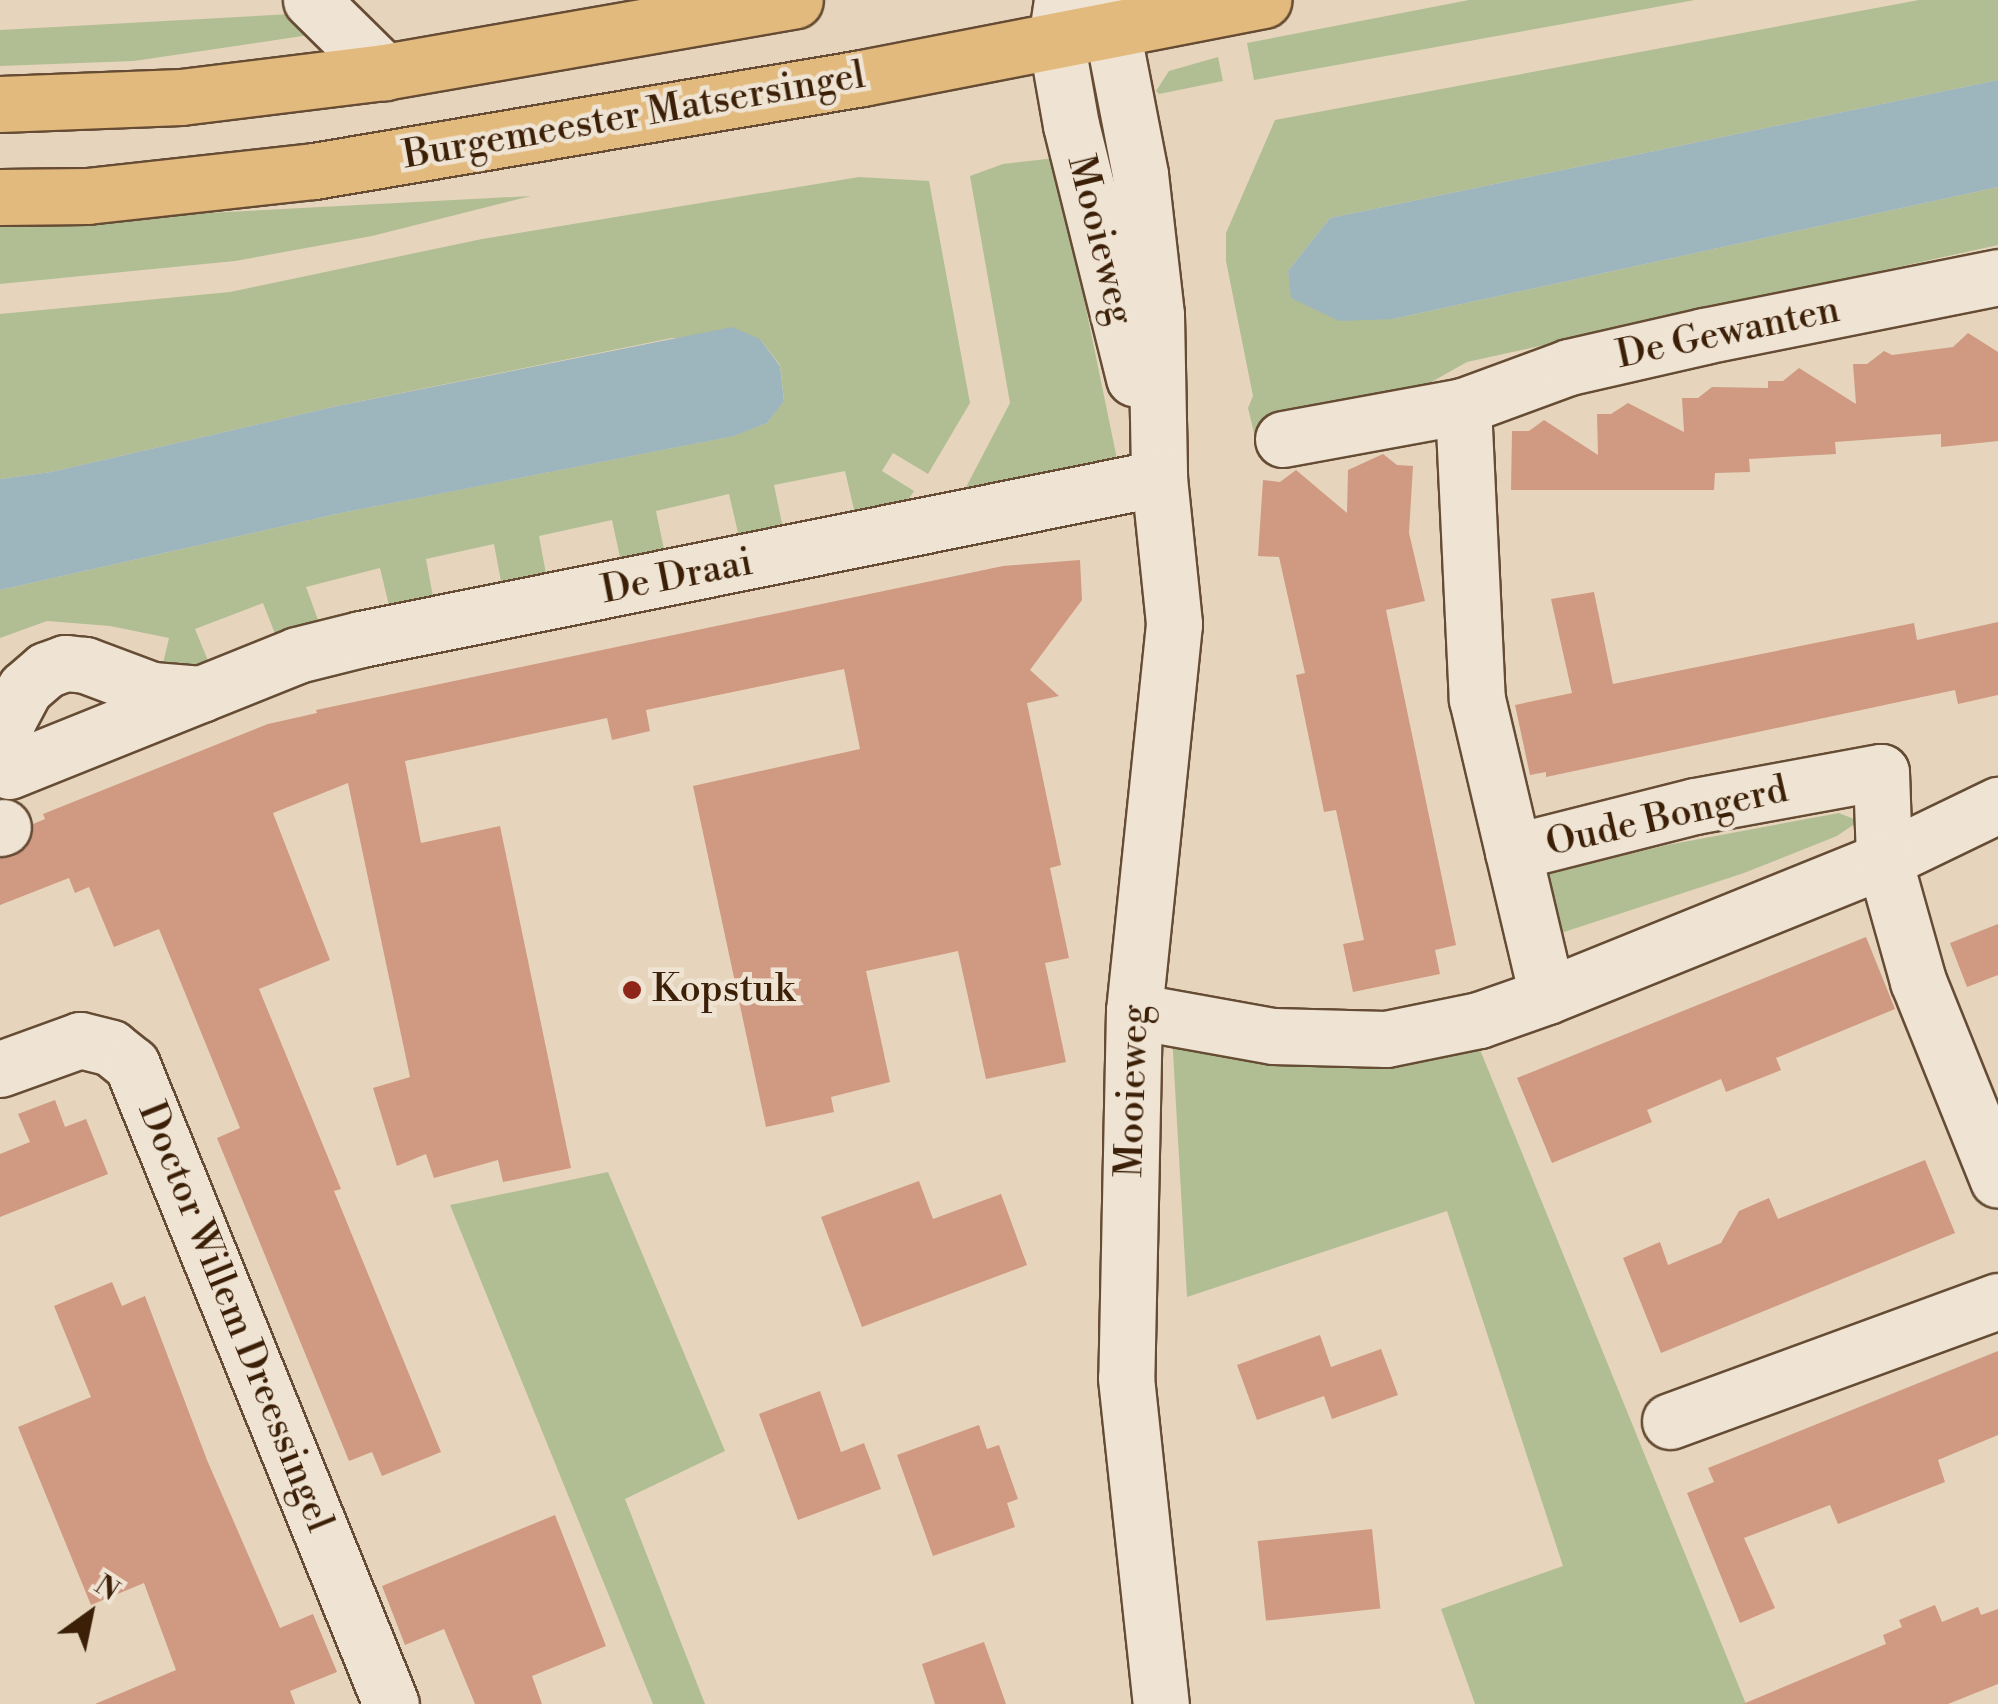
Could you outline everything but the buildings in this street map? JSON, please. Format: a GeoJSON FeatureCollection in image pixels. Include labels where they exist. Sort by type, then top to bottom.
{"type":"FeatureCollection","features":[{"type":"Feature","properties":{"kind":"main road"},"geometry":{"type":"LineString","coordinates":[[0,104],[181,96],[384,72],[795,0]]}},
{"type":"Feature","properties":{"kind":"main road","name":"Burgemeester Matsersingel"},"geometry":{"type":"LineString","coordinates":[[0,197],[87,196],[314,170],[842,82],[1059,20],[1263,0]]}},
{"type":"Feature","properties":{"kind":"street"},"geometry":{"type":"LineString","coordinates":[[311,0],[384,72]]}},
{"type":"Feature","properties":{"kind":"street","name":"Mooieweg"},"geometry":{"type":"LineString","coordinates":[[1104,15],[1140,174],[1156,315],[1159,478],[1174,624],[1134,1011],[1126,1378],[1161,1704]]}},
{"type":"Feature","properties":{"kind":"street","name":"Mooieweg"},"geometry":{"type":"LineString","coordinates":[[1059,20],[1072,124],[1159,478]]}},
{"type":"Feature","properties":{"kind":"street","name":"De Gewanten"},"geometry":{"type":"LineString","coordinates":[[1282,439],[1463,406],[1570,367],[1998,278]]}},
{"type":"Feature","properties":{"kind":"street"},"geometry":{"type":"LineString","coordinates":[[1463,406],[1477,699],[1514,852]]}},
{"type":"Feature","properties":{"kind":"street","name":"De Draai"},"geometry":{"type":"LineString","coordinates":[[202,694],[297,655],[360,639],[1159,478]]}},
{"type":"Feature","properties":{"kind":"street","name":"Oude Bongerd"},"geometry":{"type":"LineString","coordinates":[[1547,996],[1514,852],[1695,806],[1881,772],[1884,860]]}},
{"type":"Feature","properties":{"kind":"street"},"geometry":{"type":"LineString","coordinates":[[1134,1011],[1273,1036],[1386,1039],[1479,1020],[1884,860],[1998,805]]}},
{"type":"Feature","properties":{"kind":"street"},"geometry":{"type":"LineString","coordinates":[[1884,860],[1918,981],[1998,1180]]}},
{"type":"Feature","properties":{"kind":"street","name":"Doctor Willem Dreessingel"},"geometry":{"type":"LineString","coordinates":[[0,1069],[80,1040],[111,1048],[132,1066],[391,1704]]}},
{"type":"Feature","properties":{"kind":"street"},"geometry":{"type":"LineString","coordinates":[[1670,1421],[1998,1301]]}},
{"type":"Feature","properties":{"kind":"green space"},"geometry":{"type":"Polygon","coordinates":[[[1469,0],[1695,0],[1254,80],[1247,43],[1469,0]]]}},
{"type":"Feature","properties":{"kind":"green space"},"geometry":{"type":"Polygon","coordinates":[[[1919,0],[1998,0],[1998,80],[1330,218],[1288,271],[1292,298],[1393,319],[1998,187],[1998,245],[1467,362],[1392,404],[1262,437],[1254,433],[1248,408],[1253,396],[1226,261],[1226,233],[1275,120],[1919,0]]]}},
{"type":"Feature","properties":{"kind":"green space"},"geometry":{"type":"Polygon","coordinates":[[[291,14],[316,34],[134,61],[0,66],[0,30],[291,14]]]}},
{"type":"Feature","properties":{"kind":"green space"},"geometry":{"type":"Polygon","coordinates":[[[1218,57],[1223,81],[1159,94],[1156,91],[1169,71],[1218,57]]]}},
{"type":"Feature","properties":{"kind":"green space"},"geometry":{"type":"Polygon","coordinates":[[[1055,158],[1117,459],[964,491],[1010,403],[970,176],[1003,164],[1055,158]]]}},
{"type":"Feature","properties":{"kind":"green space"},"geometry":{"type":"Polygon","coordinates":[[[859,177],[929,181],[970,403],[928,474],[893,453],[882,471],[914,491],[904,506],[855,514],[845,471],[774,485],[783,528],[739,537],[729,494],[656,511],[665,554],[621,562],[612,520],[539,536],[547,579],[502,587],[494,544],[426,559],[434,602],[390,610],[380,568],[306,587],[321,628],[279,644],[263,603],[195,629],[211,668],[162,668],[169,638],[110,626],[47,621],[0,638],[0,590],[341,513],[733,436],[767,423],[784,400],[780,365],[760,339],[672,338],[337,406],[51,472],[0,479],[0,314],[230,292],[482,239],[859,177]]]}},
{"type":"Feature","properties":{"kind":"green space"},"geometry":{"type":"Polygon","coordinates":[[[531,196],[372,236],[235,261],[0,284],[0,224],[531,196]]]}},
{"type":"Feature","properties":{"kind":"green space"},"geometry":{"type":"Polygon","coordinates":[[[1839,813],[1859,821],[1837,836],[1744,873],[1558,934],[1549,873],[1667,845],[1839,813]]]}},
{"type":"Feature","properties":{"kind":"green space"},"geometry":{"type":"Polygon","coordinates":[[[1472,1030],[1746,1704],[1475,1704],[1441,1609],[1563,1566],[1447,1211],[1187,1297],[1172,1035],[1472,1030]]]}},
{"type":"Feature","properties":{"kind":"green space"},"geometry":{"type":"Polygon","coordinates":[[[608,1172],[725,1451],[625,1499],[705,1704],[653,1704],[450,1205],[608,1172]]]}},
{"type":"Feature","properties":{"kind":"water"},"geometry":{"type":"Polygon","coordinates":[[[1998,80],[1998,187],[1393,319],[1339,321],[1291,298],[1288,271],[1330,218],[1998,80]]]}},
{"type":"Feature","properties":{"kind":"water"},"geometry":{"type":"Polygon","coordinates":[[[732,327],[760,339],[780,366],[784,401],[767,423],[734,436],[341,513],[0,590],[0,479],[51,472],[337,406],[732,327]]]}},
{"type":"Feature","properties":{"kind":"place","name":"Kopstuk"},"geometry":{"type":"Point","coordinates":[632,990]}}]}
